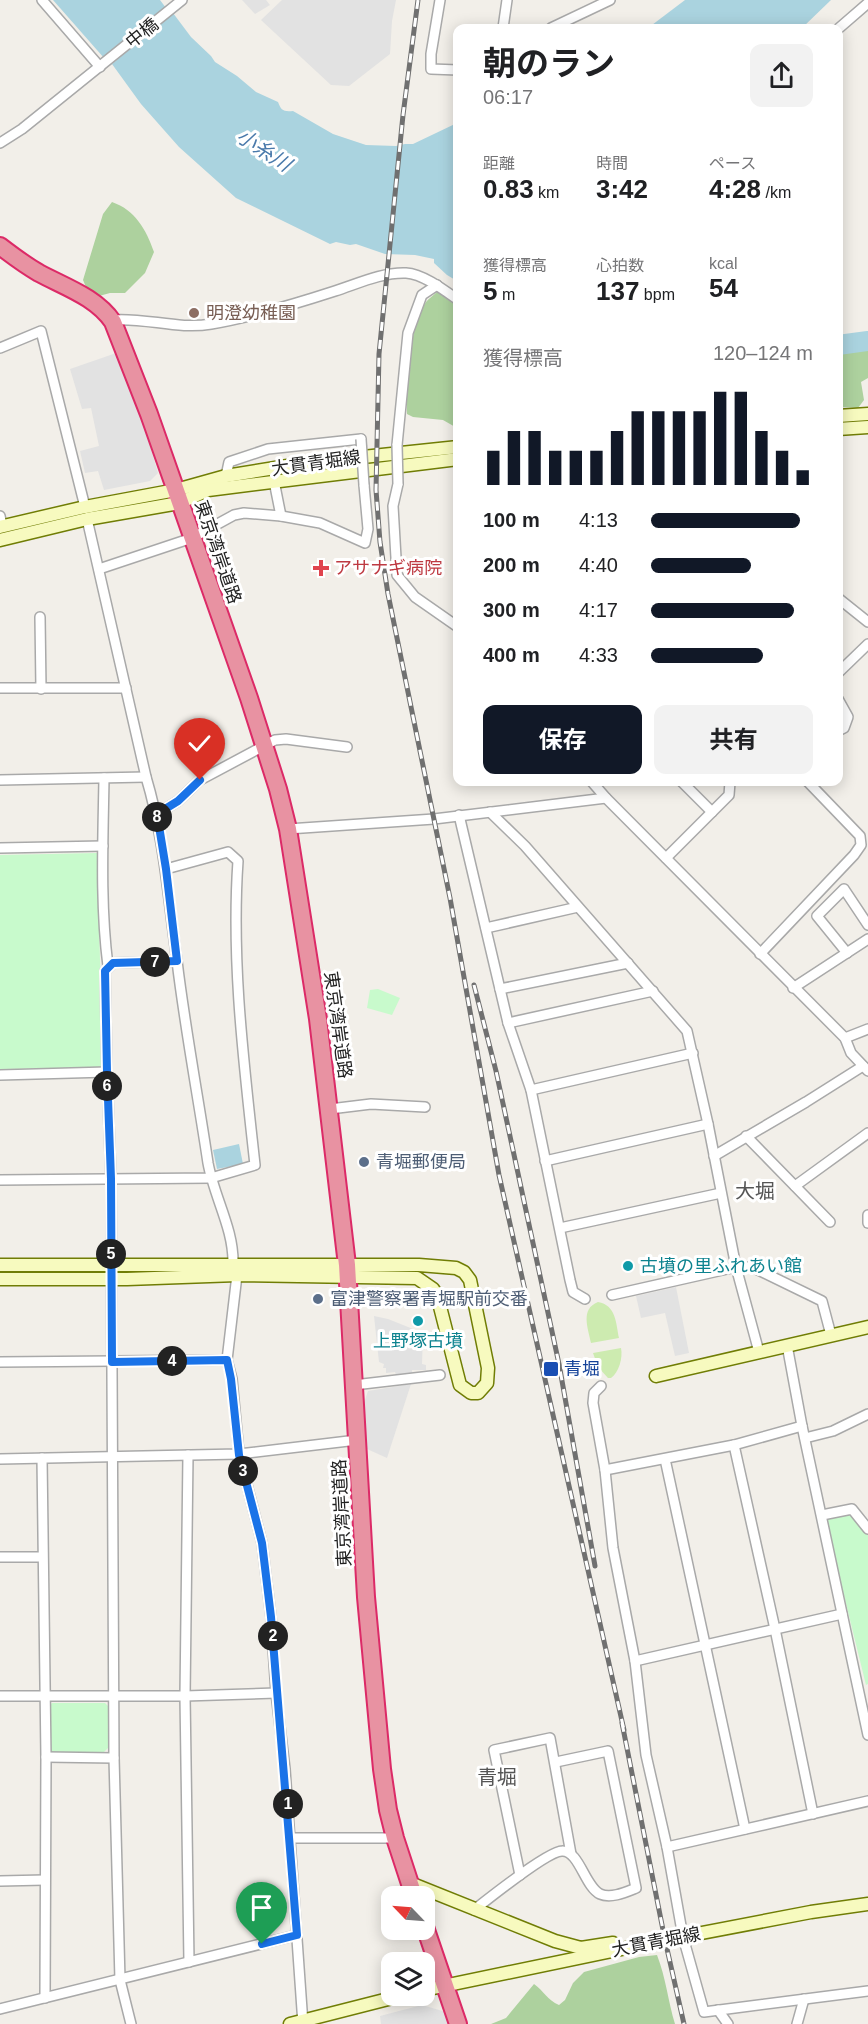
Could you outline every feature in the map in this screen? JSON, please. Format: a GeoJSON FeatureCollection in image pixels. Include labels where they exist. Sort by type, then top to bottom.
{"type":"FeatureCollection","features":[{"type":"Feature","properties":{"kind":"highway","name":"東京湾岸道路"},"geometry":{"type":"LineString","coordinates":[[0,246],[37,272],[89,298],[112,320],[178,496],[266,746],[288,829],[306,932],[330,1109],[347,1272],[366,1597],[382,1769],[388,1810],[411,1886]]}},
{"type":"Feature","properties":{"kind":"highway"},"geometry":{"type":"LineString","coordinates":[[430,1940],[458,2024]]}},
{"type":"Feature","properties":{"kind":"street"},"geometry":{"type":"LineString","coordinates":[[42,0],[101,66]]}},
{"type":"Feature","properties":{"kind":"street","name":"中橋"},"geometry":{"type":"LineString","coordinates":[[0,143],[22,129],[181,0]]}},
{"type":"Feature","properties":{"kind":"street"},"geometry":{"type":"LineString","coordinates":[[440,0],[431,54],[431,69],[453,70]]}},
{"type":"Feature","properties":{"kind":"street"},"geometry":{"type":"LineString","coordinates":[[504,24],[507,0]]}},
{"type":"Feature","properties":{"kind":"street"},"geometry":{"type":"LineString","coordinates":[[559,24],[610,0]]}},
{"type":"Feature","properties":{"kind":"street"},"geometry":{"type":"LineString","coordinates":[[843,25],[868,3]]}},
{"type":"Feature","properties":{"kind":"street"},"geometry":{"type":"LineString","coordinates":[[112,320],[133,318],[158,324],[209,325],[287,306],[386,275],[407,273],[437,285],[453,297]]}},
{"type":"Feature","properties":{"kind":"street"},"geometry":{"type":"LineString","coordinates":[[437,285],[422,295],[408,333],[397,445],[398,484],[393,506],[397,575],[416,597],[453,623]]}},
{"type":"Feature","properties":{"kind":"street"},"geometry":{"type":"LineString","coordinates":[[445,291],[453,288]]}},
{"type":"Feature","properties":{"kind":"street"},"geometry":{"type":"LineString","coordinates":[[0,348],[41,331],[86,513],[146,777],[157,814],[211,1178],[234,1247],[235,1269],[227,1360],[239,1455],[262,1543],[271,1617],[303,2022]]}},
{"type":"Feature","properties":{"kind":"street"},"geometry":{"type":"LineString","coordinates":[[843,416],[868,414]]}},
{"type":"Feature","properties":{"kind":"street"},"geometry":{"type":"LineString","coordinates":[[843,429],[868,427]]}},
{"type":"Feature","properties":{"kind":"street"},"geometry":{"type":"LineString","coordinates":[[99,569],[192,538],[234,515],[244,513],[281,516],[320,523],[365,543],[368,529],[361,439],[268,449],[228,462],[226,476]]}},
{"type":"Feature","properties":{"kind":"street","name":"大貫青堀線"},"geometry":{"type":"LineString","coordinates":[[178,496],[226,476],[306,462],[453,447]]}},
{"type":"Feature","properties":{"kind":"street","name":"大貫青堀線"},"geometry":{"type":"LineString","coordinates":[[178,496],[274,481],[453,460]]}},
{"type":"Feature","properties":{"kind":"street"},"geometry":{"type":"LineString","coordinates":[[274,481],[281,516]]}},
{"type":"Feature","properties":{"kind":"street"},"geometry":{"type":"LineString","coordinates":[[1,523],[86,513],[178,496]]}},
{"type":"Feature","properties":{"kind":"street"},"geometry":{"type":"LineString","coordinates":[[0,540],[86,513]]}},
{"type":"Feature","properties":{"kind":"street"},"geometry":{"type":"LineString","coordinates":[[843,602],[868,622]]}},
{"type":"Feature","properties":{"kind":"street"},"geometry":{"type":"LineString","coordinates":[[40,618],[40,688]]}},
{"type":"Feature","properties":{"kind":"street"},"geometry":{"type":"LineString","coordinates":[[843,668],[868,644]]}},
{"type":"Feature","properties":{"kind":"street"},"geometry":{"type":"LineString","coordinates":[[0,688],[126,688]]}},
{"type":"Feature","properties":{"kind":"street"},"geometry":{"type":"LineString","coordinates":[[843,708],[848,717],[843,728]]}},
{"type":"Feature","properties":{"kind":"street"},"geometry":{"type":"LineString","coordinates":[[157,814],[178,801],[200,780],[276,740],[286,739],[347,747]]}},
{"type":"Feature","properties":{"kind":"street"},"geometry":{"type":"LineString","coordinates":[[0,780],[146,777]]}},
{"type":"Feature","properties":{"kind":"street"},"geometry":{"type":"LineString","coordinates":[[104,778],[105,942],[108,966]]}},
{"type":"Feature","properties":{"kind":"street"},"geometry":{"type":"LineString","coordinates":[[596,786],[844,1038],[850,1053],[865,1068],[714,1156]]}},
{"type":"Feature","properties":{"kind":"street"},"geometry":{"type":"LineString","coordinates":[[686,786],[712,812]]}},
{"type":"Feature","properties":{"kind":"street"},"geometry":{"type":"LineString","coordinates":[[666,858],[729,795],[730,786]]}},
{"type":"Feature","properties":{"kind":"street"},"geometry":{"type":"LineString","coordinates":[[760,954],[861,845],[860,836],[812,786]]}},
{"type":"Feature","properties":{"kind":"street"},"geometry":{"type":"LineString","coordinates":[[288,829],[434,819],[606,798]]}},
{"type":"Feature","properties":{"kind":"street"},"geometry":{"type":"LineString","coordinates":[[490,812],[525,846],[687,1031],[736,1267],[759,1352]]}},
{"type":"Feature","properties":{"kind":"street"},"geometry":{"type":"LineString","coordinates":[[459,815],[508,1023],[531,1090],[573,1292],[585,1299]]}},
{"type":"Feature","properties":{"kind":"street"},"geometry":{"type":"LineString","coordinates":[[0,848],[103,846]]}},
{"type":"Feature","properties":{"kind":"street"},"geometry":{"type":"LineString","coordinates":[[0,1180],[211,1178],[255,1164],[237,997],[238,861],[228,852],[166,869]]}},
{"type":"Feature","properties":{"kind":"street"},"geometry":{"type":"LineString","coordinates":[[847,953],[817,916],[844,889],[868,925]]}},
{"type":"Feature","properties":{"kind":"street"},"geometry":{"type":"LineString","coordinates":[[486,928],[578,907]]}},
{"type":"Feature","properties":{"kind":"street"},"geometry":{"type":"LineString","coordinates":[[794,988],[868,939]]}},
{"type":"Feature","properties":{"kind":"street"},"geometry":{"type":"LineString","coordinates":[[131,2024],[120,1980],[114,1758],[112,1265],[105,971],[113,963],[177,961]]}},
{"type":"Feature","properties":{"kind":"street"},"geometry":{"type":"LineString","coordinates":[[500,989],[628,963]]}},
{"type":"Feature","properties":{"kind":"street"},"geometry":{"type":"LineString","coordinates":[[508,1023],[653,991]]}},
{"type":"Feature","properties":{"kind":"street"},"geometry":{"type":"LineString","coordinates":[[844,1038],[868,1029]]}},
{"type":"Feature","properties":{"kind":"street"},"geometry":{"type":"LineString","coordinates":[[531,1090],[693,1053]]}},
{"type":"Feature","properties":{"kind":"street"},"geometry":{"type":"LineString","coordinates":[[0,1075],[107,1072]]}},
{"type":"Feature","properties":{"kind":"street"},"geometry":{"type":"LineString","coordinates":[[330,1109],[371,1104],[425,1107]]}},
{"type":"Feature","properties":{"kind":"street"},"geometry":{"type":"LineString","coordinates":[[545,1161],[708,1124]]}},
{"type":"Feature","properties":{"kind":"street"},"geometry":{"type":"LineString","coordinates":[[795,1186],[868,1133]]}},
{"type":"Feature","properties":{"kind":"street"},"geometry":{"type":"LineString","coordinates":[[746,1136],[830,1222]]}},
{"type":"Feature","properties":{"kind":"street"},"geometry":{"type":"LineString","coordinates":[[560,1228],[721,1193]]}},
{"type":"Feature","properties":{"kind":"street"},"geometry":{"type":"LineString","coordinates":[[868,1215],[868,1223]]}},
{"type":"Feature","properties":{"kind":"street"},"geometry":{"type":"LineString","coordinates":[[0,1265],[112,1265],[347,1272],[417,1278],[433,1289],[439,1303],[460,1385],[471,1393],[483,1390],[487,1383],[488,1368],[470,1280],[464,1272],[456,1268],[419,1265],[347,1272]]}},
{"type":"Feature","properties":{"kind":"street"},"geometry":{"type":"LineString","coordinates":[[612,1295],[736,1267],[753,1267],[822,1301],[831,1335]]}},
{"type":"Feature","properties":{"kind":"street"},"geometry":{"type":"LineString","coordinates":[[0,1279],[112,1278],[235,1269]]}},
{"type":"Feature","properties":{"kind":"street"},"geometry":{"type":"LineString","coordinates":[[656,1376],[868,1327]]}},
{"type":"Feature","properties":{"kind":"street"},"geometry":{"type":"LineString","coordinates":[[787,1345],[842,1614],[863,1688],[868,1735]]}},
{"type":"Feature","properties":{"kind":"street"},"geometry":{"type":"LineString","coordinates":[[0,1362],[227,1360]]}},
{"type":"Feature","properties":{"kind":"street"},"geometry":{"type":"LineString","coordinates":[[354,1385],[440,1375]]}},
{"type":"Feature","properties":{"kind":"street"},"geometry":{"type":"LineString","coordinates":[[601,1386],[594,1392],[593,1404],[605,1470],[613,1548],[635,1661],[646,1755],[668,1847],[683,1937],[704,2012],[868,1991]]}},
{"type":"Feature","properties":{"kind":"street"},"geometry":{"type":"LineString","coordinates":[[805,1438],[833,1431],[868,1414]]}},
{"type":"Feature","properties":{"kind":"street"},"geometry":{"type":"LineString","coordinates":[[605,1470],[734,1445],[802,1426]]}},
{"type":"Feature","properties":{"kind":"street"},"geometry":{"type":"LineString","coordinates":[[0,1459],[239,1455],[357,1440]]}},
{"type":"Feature","properties":{"kind":"street"},"geometry":{"type":"LineString","coordinates":[[734,1445],[813,1814]]}},
{"type":"Feature","properties":{"kind":"street"},"geometry":{"type":"LineString","coordinates":[[188,1455],[185,1696],[189,1962]]}},
{"type":"Feature","properties":{"kind":"street"},"geometry":{"type":"LineString","coordinates":[[42,1458],[46,1757],[45,1998]]}},
{"type":"Feature","properties":{"kind":"street"},"geometry":{"type":"LineString","coordinates":[[665,1459],[745,1829]]}},
{"type":"Feature","properties":{"kind":"street"},"geometry":{"type":"LineString","coordinates":[[822,1515],[852,1509],[868,1529]]}},
{"type":"Feature","properties":{"kind":"street"},"geometry":{"type":"LineString","coordinates":[[0,1557],[42,1557]]}},
{"type":"Feature","properties":{"kind":"street"},"geometry":{"type":"LineString","coordinates":[[635,1661],[842,1614]]}},
{"type":"Feature","properties":{"kind":"street"},"geometry":{"type":"LineString","coordinates":[[0,1696],[185,1696],[276,1693]]}},
{"type":"Feature","properties":{"kind":"street"},"geometry":{"type":"LineString","coordinates":[[520,1875],[494,1750],[550,1738],[571,1854],[592,1887],[601,1895],[613,1896],[636,1888],[608,1751],[556,1762]]}},
{"type":"Feature","properties":{"kind":"street"},"geometry":{"type":"LineString","coordinates":[[46,1757],[114,1758]]}},
{"type":"Feature","properties":{"kind":"street"},"geometry":{"type":"LineString","coordinates":[[668,1847],[868,1801]]}},
{"type":"Feature","properties":{"kind":"street"},"geometry":{"type":"LineString","coordinates":[[290,1838],[395,1838]]}},
{"type":"Feature","properties":{"kind":"street"},"geometry":{"type":"LineString","coordinates":[[474,1910],[555,1852],[563,1850],[571,1854]]}},
{"type":"Feature","properties":{"kind":"street"},"geometry":{"type":"LineString","coordinates":[[0,1881],[45,1880]]}},
{"type":"Feature","properties":{"kind":"street"},"geometry":{"type":"LineString","coordinates":[[435,1897],[555,1941],[581,1947],[657,1937],[665,1940]]}},
{"type":"Feature","properties":{"kind":"street","name":"大貫青堀線"},"geometry":{"type":"LineString","coordinates":[[435,1987],[811,1912],[868,1904]]}},
{"type":"Feature","properties":{"kind":"street"},"geometry":{"type":"LineString","coordinates":[[0,2009],[297,1935]]}},
{"type":"Feature","properties":{"kind":"street"},"geometry":{"type":"LineString","coordinates":[[797,2024],[804,1999]]}},
{"type":"Feature","properties":{"kind":"street"},"geometry":{"type":"LineString","coordinates":[[290,2024],[381,2001]]}},
{"type":"Feature","properties":{"kind":"street"},"geometry":{"type":"LineString","coordinates":[[718,2010],[728,2024]]}},
{"type":"Feature","properties":{"kind":"green space"},"geometry":{"type":"Polygon","coordinates":[[[112,202],[127,210],[139,221],[154,252],[145,273],[125,293],[99,296],[86,287],[83,280],[103,214],[112,202]]]}},
{"type":"Feature","properties":{"kind":"green space"},"geometry":{"type":"Polygon","coordinates":[[[437,292],[453,303],[453,426],[443,420],[413,417],[407,414],[408,372],[412,340],[420,312],[426,302],[437,292]]]}},
{"type":"Feature","properties":{"kind":"green space"},"geometry":{"type":"Polygon","coordinates":[[[868,343],[868,378],[861,382],[864,400],[858,408],[843,407],[843,349],[868,343]]]}},
{"type":"Feature","properties":{"kind":"green space"},"geometry":{"type":"Polygon","coordinates":[[[97,853],[103,1065],[100,1068],[0,1069],[0,855],[97,853]]]}},
{"type":"Feature","properties":{"kind":"green space"},"geometry":{"type":"Polygon","coordinates":[[[378,989],[400,998],[392,1015],[367,1008],[370,990],[378,989]]]}},
{"type":"Feature","properties":{"kind":"green space"},"geometry":{"type":"Polygon","coordinates":[[[598,1302],[612,1311],[619,1338],[591,1343],[587,1314],[592,1305],[598,1302]]]}},
{"type":"Feature","properties":{"kind":"green space"},"geometry":{"type":"Polygon","coordinates":[[[621,1348],[618,1369],[611,1378],[608,1378],[598,1367],[593,1353],[621,1348]]]}},
{"type":"Feature","properties":{"kind":"green space"},"geometry":{"type":"Polygon","coordinates":[[[851,1512],[868,1534],[868,1684],[866,1685],[825,1518],[851,1512]]]}},
{"type":"Feature","properties":{"kind":"green space"},"geometry":{"type":"Polygon","coordinates":[[[52,1703],[105,1703],[109,1707],[108,1748],[104,1752],[53,1753],[49,1750],[48,1707],[52,1703]]]}},
{"type":"Feature","properties":{"kind":"green space"},"geometry":{"type":"Polygon","coordinates":[[[657,1955],[675,2024],[491,2024],[506,2018],[534,1984],[551,2001],[559,2005],[565,2000],[573,1983],[584,1972],[639,1957],[657,1955]]]}},
{"type":"Feature","properties":{"kind":"shaded area"},"geometry":{"type":"Polygon","coordinates":[[[242,0],[266,0],[270,5],[255,14],[242,0]]]}},
{"type":"Feature","properties":{"kind":"shaded area"},"geometry":{"type":"Polygon","coordinates":[[[282,0],[396,0],[390,54],[349,86],[331,85],[261,20],[282,0]]]}},
{"type":"Feature","properties":{"kind":"shaded area"},"geometry":{"type":"Polygon","coordinates":[[[122,351],[158,473],[150,481],[104,490],[98,471],[85,473],[80,451],[99,446],[91,408],[82,409],[70,369],[122,351]]]}},
{"type":"Feature","properties":{"kind":"shaded area"},"geometry":{"type":"Polygon","coordinates":[[[676,1287],[689,1353],[675,1356],[665,1313],[641,1318],[636,1296],[676,1287]]]}},
{"type":"Feature","properties":{"kind":"shaded area"},"geometry":{"type":"Polygon","coordinates":[[[374,1316],[423,1333],[422,1364],[426,1365],[426,1370],[412,1370],[412,1374],[386,1373],[386,1368],[383,1368],[384,1364],[379,1362],[374,1316]]]}},
{"type":"Feature","properties":{"kind":"shaded area"},"geometry":{"type":"Polygon","coordinates":[[[411,1384],[387,1458],[367,1449],[363,1406],[368,1391],[411,1384]]]}},
{"type":"Feature","properties":{"kind":"shaded area"},"geometry":{"type":"Polygon","coordinates":[[[425,2006],[446,2012],[449,2024],[381,2024],[380,2016],[425,2006]]]}},
{"type":"Feature","properties":{"kind":"water"},"geometry":{"type":"Polygon","coordinates":[[[53,0],[160,0],[166,8],[104,58],[53,0]]]}},
{"type":"Feature","properties":{"kind":"water"},"geometry":{"type":"Polygon","coordinates":[[[685,0],[831,0],[806,24],[653,24],[685,0]]]}},
{"type":"Feature","properties":{"kind":"water","name":"小糸川"},"geometry":{"type":"Polygon","coordinates":[[[173,13],[191,37],[215,62],[256,92],[278,102],[283,110],[293,111],[333,134],[366,145],[396,146],[413,144],[453,125],[453,279],[434,263],[434,259],[415,255],[385,254],[356,244],[336,242],[330,244],[236,198],[179,147],[141,104],[112,64],[173,13]]]}},
{"type":"Feature","properties":{"kind":"water"},"geometry":{"type":"Polygon","coordinates":[[[239,1144],[243,1164],[217,1169],[213,1150],[239,1144]]]}},
{"type":"Feature","properties":{"kind":"waterway"},"geometry":{"type":"LineString","coordinates":[[843,344],[868,341]]}},
{"type":"Feature","properties":{"kind":"railway"},"geometry":{"type":"LineString","coordinates":[[418,0],[403,115],[379,354],[376,490],[380,542],[388,594],[450,898],[499,1175],[624,1730]]}},
{"type":"Feature","properties":{"kind":"railway"},"geometry":{"type":"LineString","coordinates":[[474,985],[496,1071],[559,1364],[595,1566]]}},
{"type":"Feature","properties":{"kind":"railway"},"geometry":{"type":"LineString","coordinates":[[622,1723],[684,2024]]}},
{"type":"Feature","properties":{"kind":"place","name":"明澄幼稚園"},"geometry":{"type":"Point","coordinates":[194,313]}},
{"type":"Feature","properties":{"kind":"place","name":"アサナギ病院"},"geometry":{"type":"Point","coordinates":[321,568]}},
{"type":"Feature","properties":{"kind":"place","name":"青堀郵便局"},"geometry":{"type":"Point","coordinates":[364,1162]}},
{"type":"Feature","properties":{"kind":"place","name":"古墳の里ふれあい館"},"geometry":{"type":"Point","coordinates":[628,1266]}},
{"type":"Feature","properties":{"kind":"place","name":"富津警察署青堀駅前交番"},"geometry":{"type":"Point","coordinates":[318,1299]}},
{"type":"Feature","properties":{"kind":"place","name":"上野塚古墳"},"geometry":{"type":"Point","coordinates":[418,1321]}},
{"type":"Feature","properties":{"kind":"place","name":"青堀"},"geometry":{"type":"Point","coordinates":[551,1369]}},
{"type":"Feature","properties":{"kind":"district","name":"大堀"},"geometry":{"type":"Point","coordinates":[755,1191]}},
{"type":"Feature","properties":{"kind":"district","name":"青堀"},"geometry":{"type":"Point","coordinates":[497,1777]}},
{"type":"Feature","properties":{"kind":"route"},"geometry":{"type":"LineString","coordinates":[[200,780],[178,801],[157,814],[177,961],[113,963],[105,971],[111,1179],[112,1362],[227,1360],[239,1455],[262,1543],[285,1769],[297,1935],[262,1944]]}}]}
